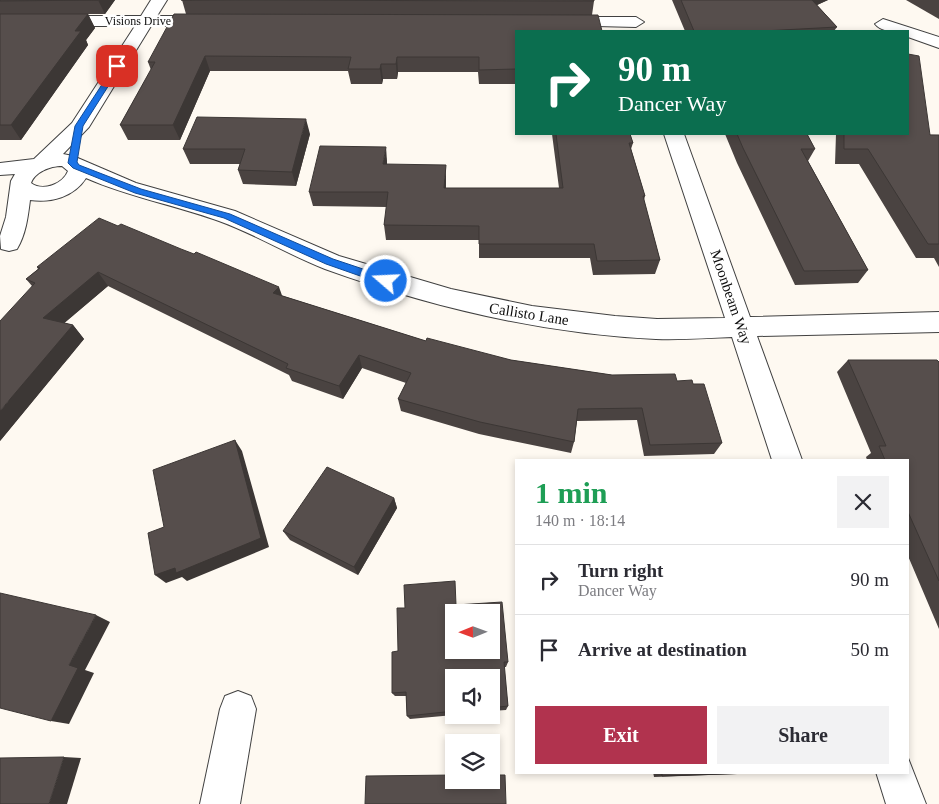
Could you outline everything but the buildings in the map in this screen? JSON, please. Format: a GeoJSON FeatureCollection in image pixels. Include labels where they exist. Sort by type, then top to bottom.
{"type":"FeatureCollection","features":[{"type":"Feature","properties":{"kind":"street"},"geometry":{"type":"LineString","coordinates":[[5,249],[17,218],[29,174],[79,126],[159,0]]}},
{"type":"Feature","properties":{"kind":"street"},"geometry":{"type":"LineString","coordinates":[[549,22],[635,20]]}},
{"type":"Feature","properties":{"kind":"street","name":"Visions Drive"},"geometry":{"type":"LineString","coordinates":[[0,21],[222,21]]}},
{"type":"Feature","properties":{"kind":"street"},"geometry":{"type":"LineString","coordinates":[[883,24],[900,30]]}},
{"type":"Feature","properties":{"kind":"street"},"geometry":{"type":"LineString","coordinates":[[909,33],[939,43]]}},
{"type":"Feature","properties":{"kind":"street"},"geometry":{"type":"LineString","coordinates":[[5,249],[58,190],[77,175],[74,165],[79,126]]}},
{"type":"Feature","properties":{"kind":"street","name":"Moonbeam Way"},"geometry":{"type":"LineString","coordinates":[[674,135],[787,459]]}},
{"type":"Feature","properties":{"kind":"street","name":"Callisto Lane"},"geometry":{"type":"LineString","coordinates":[[138,191],[58,190],[30,193],[29,174],[59,160],[138,191],[227,216],[330,261],[442,297],[511,312],[612,326],[656,329],[939,322]]}},
{"type":"Feature","properties":{"kind":"street"},"geometry":{"type":"LineString","coordinates":[[0,169],[29,174]]}},
{"type":"Feature","properties":{"kind":"street"},"geometry":{"type":"LineString","coordinates":[[0,177],[29,174]]}},
{"type":"Feature","properties":{"kind":"street"},"geometry":{"type":"LineString","coordinates":[[220,804],[238,709]]}},
{"type":"Feature","properties":{"kind":"street"},"geometry":{"type":"LineString","coordinates":[[896,774],[906,804]]}},
{"type":"Feature","properties":{"kind":"route"},"geometry":{"type":"LineString","coordinates":[[117,66],[79,126],[72,163],[138,191],[227,216],[330,261],[386,281]]}}]}
